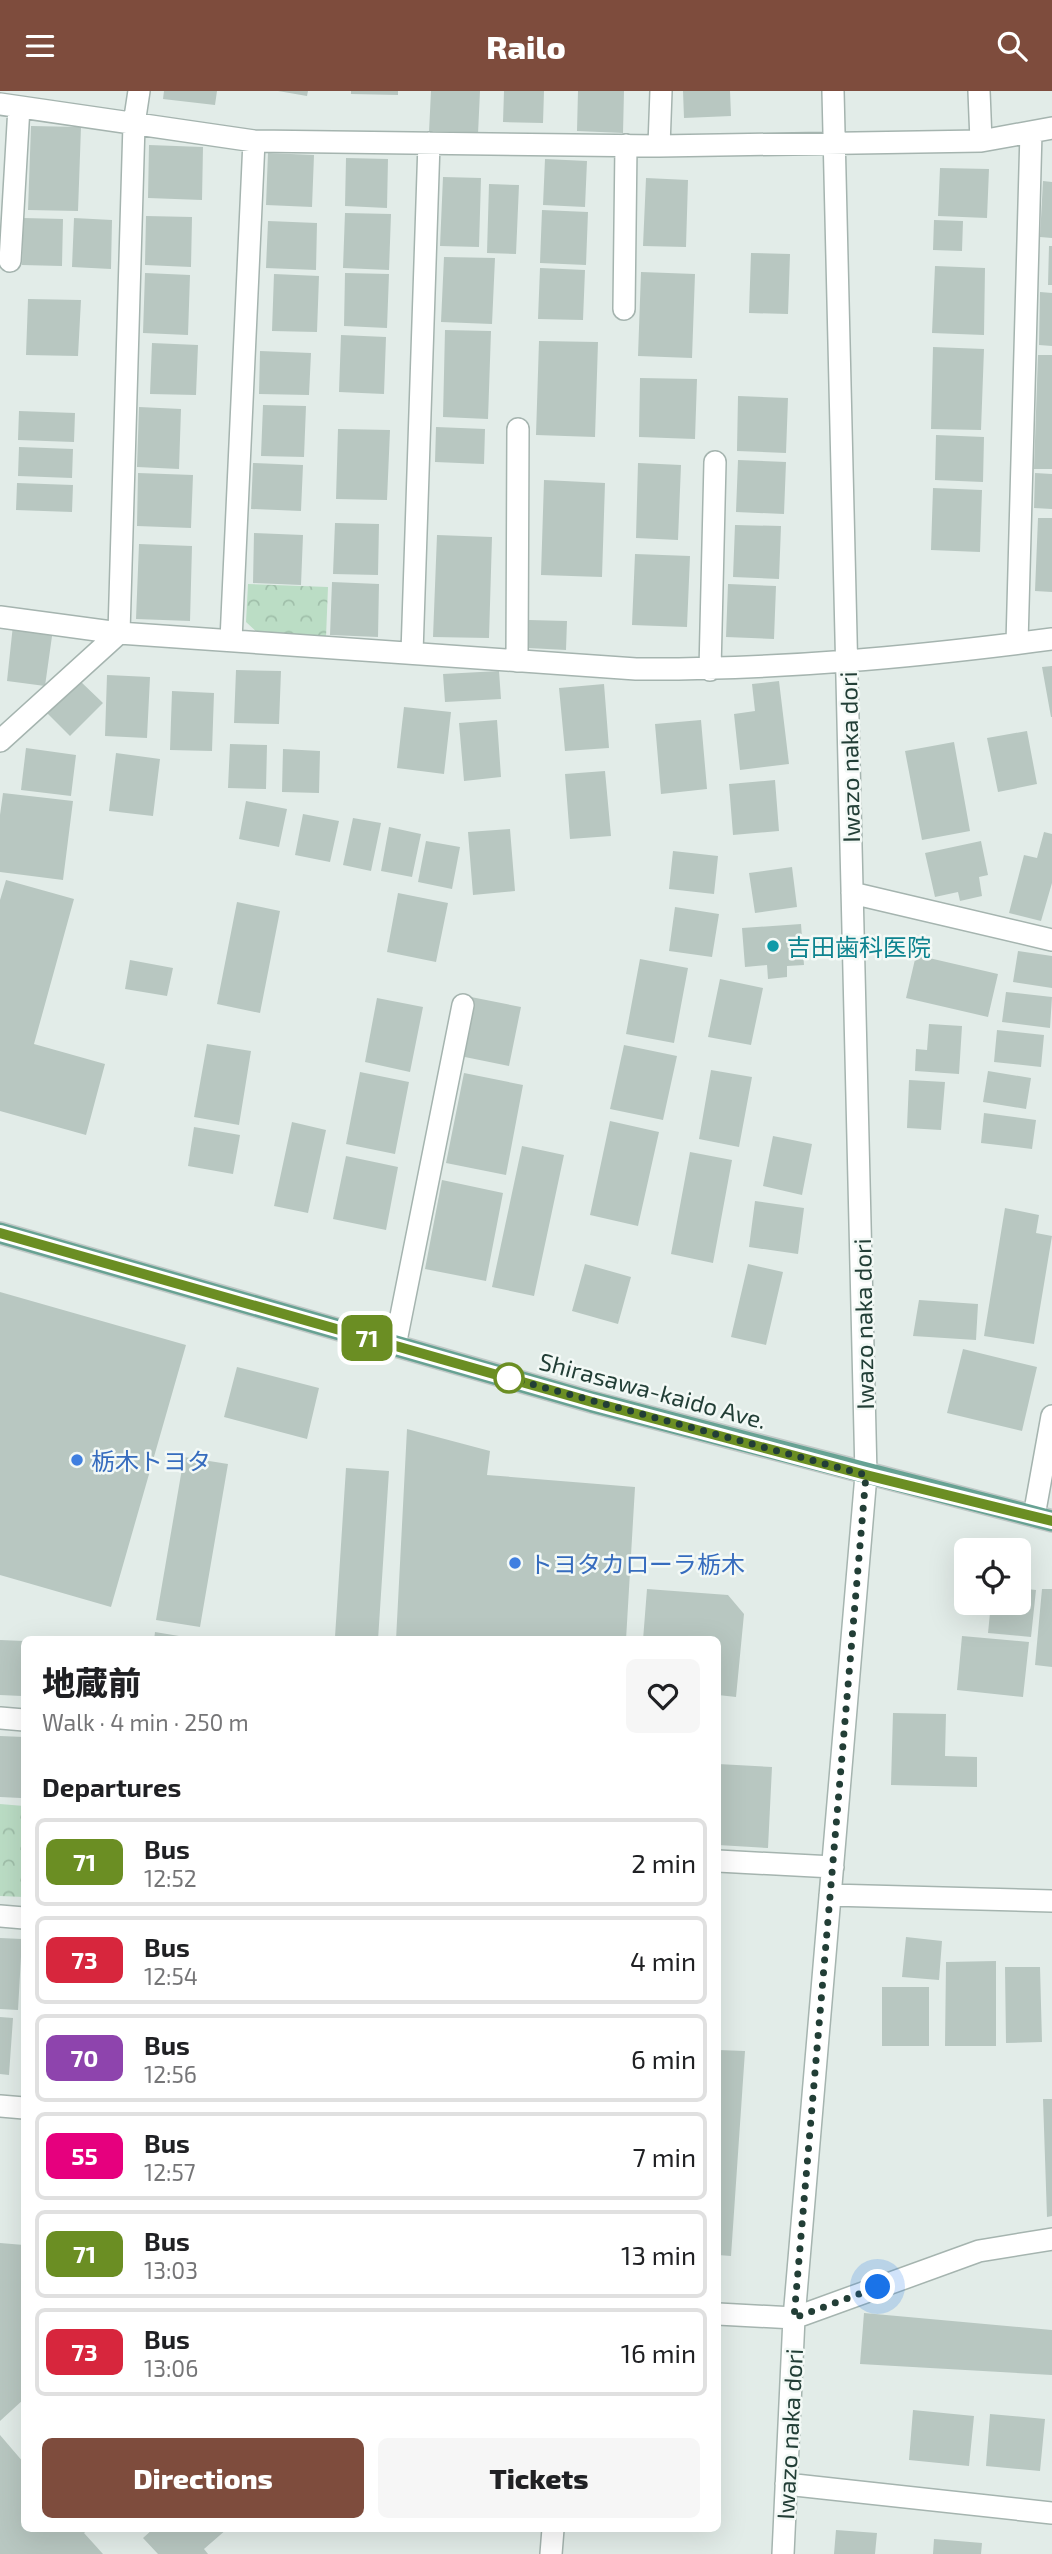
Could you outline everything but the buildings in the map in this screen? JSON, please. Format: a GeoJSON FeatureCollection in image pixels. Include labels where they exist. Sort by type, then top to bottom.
{"type":"FeatureCollection","features":[{"type":"Feature","properties":{"kind":"main road","name":"Shirasawa-kaido Ave."},"geometry":{"type":"LineString","coordinates":[[0,1233],[592,1402],[1043,1519]]}},
{"type":"Feature","properties":{"kind":"street"},"geometry":{"type":"LineString","coordinates":[[0,741],[119,633],[134,124],[139,91]]}},
{"type":"Feature","properties":{"kind":"street"},"geometry":{"type":"LineString","coordinates":[[659,146],[662,91]]}},
{"type":"Feature","properties":{"kind":"street","name":"Iwazo naka dori"},"geometry":{"type":"LineString","coordinates":[[783,2554],[794,2318],[866,1475],[832,91]]}},
{"type":"Feature","properties":{"kind":"street"},"geometry":{"type":"LineString","coordinates":[[979,91],[981,141]]}},
{"type":"Feature","properties":{"kind":"street"},"geometry":{"type":"LineString","coordinates":[[10,261],[10,106],[254,141],[659,146],[981,141],[1052,128]]}},
{"type":"Feature","properties":{"kind":"street"},"geometry":{"type":"LineString","coordinates":[[1017,643],[1031,132]]}},
{"type":"Feature","properties":{"kind":"street"},"geometry":{"type":"LineString","coordinates":[[231,640],[254,141]]}},
{"type":"Feature","properties":{"kind":"street"},"geometry":{"type":"LineString","coordinates":[[412,653],[429,143]]}},
{"type":"Feature","properties":{"kind":"street"},"geometry":{"type":"LineString","coordinates":[[624,309],[626,145]]}},
{"type":"Feature","properties":{"kind":"street"},"geometry":{"type":"LineString","coordinates":[[517,661],[518,429]]}},
{"type":"Feature","properties":{"kind":"street"},"geometry":{"type":"LineString","coordinates":[[710,670],[715,462]]}},
{"type":"Feature","properties":{"kind":"street"},"geometry":{"type":"LineString","coordinates":[[0,617],[119,633],[636,669],[710,670],[847,662],[1052,639]]}},
{"type":"Feature","properties":{"kind":"street"},"geometry":{"type":"LineString","coordinates":[[852,893],[1052,940]]}},
{"type":"Feature","properties":{"kind":"street"},"geometry":{"type":"LineString","coordinates":[[395,1346],[463,1005]]}},
{"type":"Feature","properties":{"kind":"street"},"geometry":{"type":"LineString","coordinates":[[1043,1519],[1052,1416]]}},
{"type":"Feature","properties":{"kind":"street"},"geometry":{"type":"LineString","coordinates":[[0,1718],[21,1720]]}},
{"type":"Feature","properties":{"kind":"street"},"geometry":{"type":"LineString","coordinates":[[721,1861],[833,1867]]}},
{"type":"Feature","properties":{"kind":"street"},"geometry":{"type":"LineString","coordinates":[[830,1895],[1052,1901]]}},
{"type":"Feature","properties":{"kind":"street"},"geometry":{"type":"LineString","coordinates":[[0,1916],[21,1917]]}},
{"type":"Feature","properties":{"kind":"street"},"geometry":{"type":"LineString","coordinates":[[0,2106],[21,2108]]}},
{"type":"Feature","properties":{"kind":"street"},"geometry":{"type":"LineString","coordinates":[[721,2314],[794,2318],[979,2251],[1052,2239]]}},
{"type":"Feature","properties":{"kind":"street"},"geometry":{"type":"LineString","coordinates":[[786,2484],[1052,2513]]}},
{"type":"Feature","properties":{"kind":"street"},"geometry":{"type":"LineString","coordinates":[[551,2554],[553,2532]]}},
{"type":"Feature","properties":{"kind":"green space"},"geometry":{"type":"Polygon","coordinates":[[[248,584],[328,587],[326,637],[259,634],[246,622],[248,584]]]}},
{"type":"Feature","properties":{"kind":"green space"},"geometry":{"type":"Polygon","coordinates":[[[0,1804],[21,1806],[21,1897],[0,1896],[0,1804]]]}},
{"type":"Feature","properties":{"kind":"bus line","name":"71"},"geometry":{"type":"LineString","coordinates":[[0,1233],[592,1402],[1052,1521]]}},
{"type":"Feature","properties":{"kind":"place","name":"吉田歯科医院"},"geometry":{"type":"Point","coordinates":[773,946]}},
{"type":"Feature","properties":{"kind":"place","name":"栃木トヨタ"},"geometry":{"type":"Point","coordinates":[77,1460]}},
{"type":"Feature","properties":{"kind":"place","name":"トヨタカローラ栃木"},"geometry":{"type":"Point","coordinates":[515,1563]}},
{"type":"Feature","properties":{"kind":"route"},"geometry":{"type":"LineString","coordinates":[[509,1378],[866,1475],[794,2318],[878,2287]]}}]}
